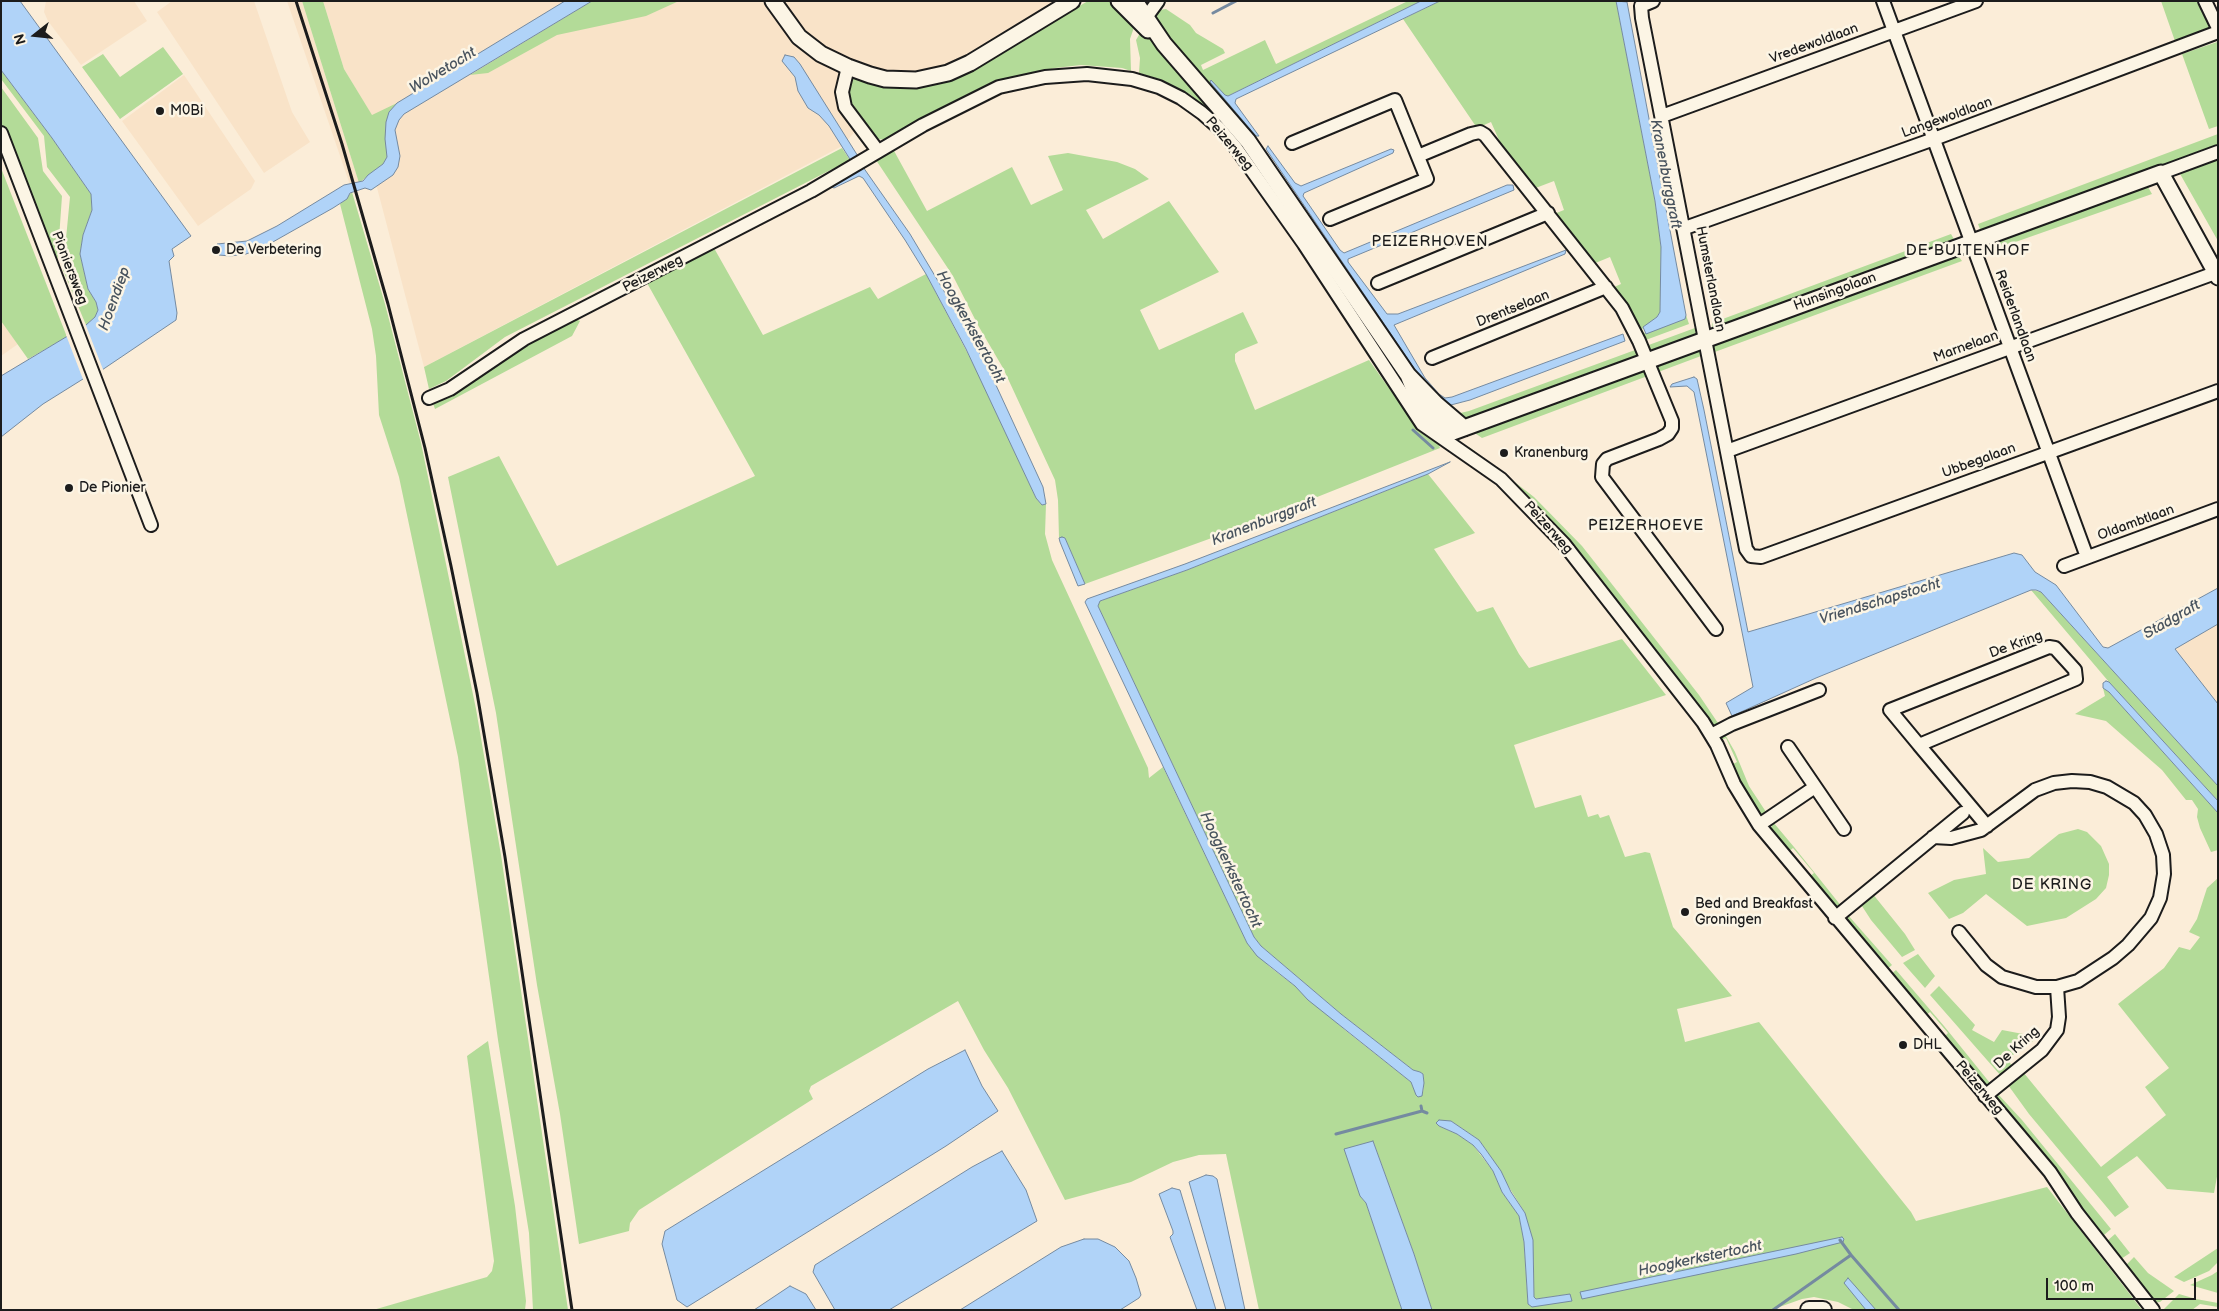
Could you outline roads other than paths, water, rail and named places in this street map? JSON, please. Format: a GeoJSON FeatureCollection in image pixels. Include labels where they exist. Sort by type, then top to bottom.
{"type":"FeatureCollection","features":[{"type":"Feature","properties":{"kind":"main road"},"geometry":{"type":"LineString","coordinates":[[1810,1310],[1823,1310]]}},
{"type":"Feature","properties":{"kind":"street"},"geometry":{"type":"LineString","coordinates":[[773,1],[806,44],[848,67],[870,75],[900,80],[916,80],[948,73],[990,52],[1072,1]]}},
{"type":"Feature","properties":{"kind":"street","name":"Peizerweg"},"geometry":{"type":"LineString","coordinates":[[1119,1],[1144,20],[1248,141],[1374,336],[1422,424],[1501,479],[1558,537],[1693,708],[1711,735],[1734,784],[1759,825],[1835,918],[2050,1172],[2077,1213],[2153,1310]]}},
{"type":"Feature","properties":{"kind":"street","name":"Peizerweg"},"geometry":{"type":"LineString","coordinates":[[1135,1],[1144,20]]}},
{"type":"Feature","properties":{"kind":"street"},"geometry":{"type":"LineString","coordinates":[[1144,20],[1158,1]]}},
{"type":"Feature","properties":{"kind":"street","name":"Reiderlandlaan"},"geometry":{"type":"LineString","coordinates":[[1883,1],[2087,558]]}},
{"type":"Feature","properties":{"kind":"street","name":"Vredewoldlaan"},"geometry":{"type":"LineString","coordinates":[[1662,116],[1976,1]]}},
{"type":"Feature","properties":{"kind":"street"},"geometry":{"type":"LineString","coordinates":[[2205,1],[2218,28]]}},
{"type":"Feature","properties":{"kind":"street","name":"Humsterlandlaan"},"geometry":{"type":"LineString","coordinates":[[1647,4],[1662,116],[1746,549],[1751,556]]}},
{"type":"Feature","properties":{"kind":"street","name":"Langewoldlaan"},"geometry":{"type":"LineString","coordinates":[[1685,228],[1934,139],[2218,32]]}},
{"type":"Feature","properties":{"kind":"street"},"geometry":{"type":"LineString","coordinates":[[848,67],[842,92],[845,107],[878,151]]}},
{"type":"Feature","properties":{"kind":"street","name":"Peizerweg"},"geometry":{"type":"LineString","coordinates":[[429,398],[450,389],[524,339],[859,165],[878,151],[983,94],[1018,81],[1045,76],[1087,74],[1132,79],[1159,87],[1181,98],[1219,128],[1374,336],[1408,375],[1417,397],[1425,410],[1436,421],[1458,430]]}},
{"type":"Feature","properties":{"kind":"street"},"geometry":{"type":"LineString","coordinates":[[1292,143],[1395,100],[1427,179],[1330,219]]}},
{"type":"Feature","properties":{"kind":"street"},"geometry":{"type":"LineString","coordinates":[[1418,156],[1480,132],[1490,139],[1606,287],[1629,321],[1672,421],[1672,428],[1668,434],[1659,439],[1607,459],[1603,464],[1602,477],[1716,629]]}},
{"type":"Feature","properties":{"kind":"street","name":"Pioniersweg"},"geometry":{"type":"LineString","coordinates":[[1,133],[151,525]]}},
{"type":"Feature","properties":{"kind":"street","name":"Hunsingolaan"},"geometry":{"type":"LineString","coordinates":[[1458,430],[2218,152]]}},
{"type":"Feature","properties":{"kind":"street"},"geometry":{"type":"LineString","coordinates":[[2160,173],[2217,275]]}},
{"type":"Feature","properties":{"kind":"street"},"geometry":{"type":"LineString","coordinates":[[1378,283],[1548,213]]}},
{"type":"Feature","properties":{"kind":"street","name":"Marnelaan"},"geometry":{"type":"LineString","coordinates":[[1727,451],[2010,347],[2217,275]]}},
{"type":"Feature","properties":{"kind":"street","name":"Drentselaan"},"geometry":{"type":"LineString","coordinates":[[1432,358],[1606,287]]}},
{"type":"Feature","properties":{"kind":"street","name":"Ubbegalaan"},"geometry":{"type":"LineString","coordinates":[[1751,556],[1761,557],[2218,391]]}},
{"type":"Feature","properties":{"kind":"street","name":"Oldambtlaan"},"geometry":{"type":"LineString","coordinates":[[2064,566],[2218,509]]}},
{"type":"Feature","properties":{"kind":"street","name":"De Kring"},"geometry":{"type":"LineString","coordinates":[[1919,746],[2076,679],[2075,670],[2056,648],[2049,647],[1890,710],[1919,746],[1987,826]]}},
{"type":"Feature","properties":{"kind":"street"},"geometry":{"type":"LineString","coordinates":[[1711,735],[1732,724],[1819,690]]}},
{"type":"Feature","properties":{"kind":"street"},"geometry":{"type":"LineString","coordinates":[[1788,747],[1844,828]]}},
{"type":"Feature","properties":{"kind":"street"},"geometry":{"type":"LineString","coordinates":[[1933,838],[1951,838],[1987,826],[2035,790],[2054,783],[2090,782],[2120,793],[2134,803],[2145,815],[2156,834],[2162,854],[2164,874],[2160,898],[2151,918],[2128,945],[2101,967],[2078,981],[2057,987],[2036,987],[2002,977],[1986,965],[1959,932]]}},
{"type":"Feature","properties":{"kind":"street"},"geometry":{"type":"LineString","coordinates":[[1759,825],[1815,787]]}},
{"type":"Feature","properties":{"kind":"street"},"geometry":{"type":"LineString","coordinates":[[1835,918],[1963,813]]}},
{"type":"Feature","properties":{"kind":"street","name":"De Kring"},"geometry":{"type":"LineString","coordinates":[[1985,1096],[2042,1050],[2057,1030],[2059,1017],[2057,987]]}},
{"type":"Feature","properties":{"kind":"water","name":"Hoendiep"},"geometry":{"type":"Polygon","coordinates":[[[1,1],[20,1],[191,236],[172,249],[174,256],[169,261],[177,313],[176,320],[102,370],[99,369],[43,404],[1,437],[1,376],[86,325],[95,317],[98,310],[96,302],[88,289],[80,254],[83,235],[92,210],[91,194],[1,70],[1,1]]]}},
{"type":"Feature","properties":{"kind":"water"},"geometry":{"type":"Polygon","coordinates":[[[565,1],[592,1],[404,114],[395,130],[400,156],[398,167],[393,175],[371,190],[365,188],[350,193],[347,199],[333,208],[264,247],[246,254],[219,255],[217,244],[247,241],[277,226],[344,185],[363,181],[383,164],[387,157],[386,122],[389,112],[397,103],[565,1]]]}},
{"type":"Feature","properties":{"kind":"water"},"geometry":{"type":"Polygon","coordinates":[[[1421,1],[1440,1],[1236,99],[1235,103],[1259,136],[1256,136],[1210,82],[1211,80],[1228,96],[1421,1]]]}},
{"type":"Feature","properties":{"kind":"water"},"geometry":{"type":"Polygon","coordinates":[[[1616,1],[1627,2],[1686,315],[1685,319],[1646,334],[1643,327],[1657,317],[1660,312],[1661,247],[1655,201],[1616,1]]]}},
{"type":"Feature","properties":{"kind":"water"},"geometry":{"type":"Polygon","coordinates":[[[785,55],[794,57],[800,64],[861,161],[853,164],[829,126],[819,115],[808,108],[798,91],[795,77],[782,61],[785,55]]]}},
{"type":"Feature","properties":{"kind":"water"},"geometry":{"type":"Polygon","coordinates":[[[1268,146],[1295,183],[1301,186],[1391,149],[1394,150],[1393,153],[1304,193],[1303,196],[1344,253],[1507,185],[1513,185],[1514,190],[1348,259],[1348,262],[1387,314],[1398,314],[1566,250],[1565,254],[1394,325],[1425,378],[1445,398],[1623,334],[1625,341],[1470,400],[1447,406],[1426,386],[1266,149],[1268,146]]]}},
{"type":"Feature","properties":{"kind":"water"},"geometry":{"type":"Polygon","coordinates":[[[863,167],[910,234],[989,370],[1043,487],[1046,504],[1042,505],[1036,498],[966,349],[926,274],[905,240],[863,178],[859,176],[834,188],[832,187],[863,167]]]}},
{"type":"Feature","properties":{"kind":"water"},"geometry":{"type":"Polygon","coordinates":[[[1694,377],[1697,379],[1704,410],[1748,632],[2014,553],[2022,555],[2035,572],[2056,585],[2103,647],[2108,648],[2218,588],[2218,624],[2175,649],[2218,704],[2218,786],[2041,592],[2036,590],[2031,590],[1816,678],[1732,716],[1726,703],[1753,687],[1694,392],[1687,386],[1670,387],[1672,384],[1694,377]]]}},
{"type":"Feature","properties":{"kind":"water"},"geometry":{"type":"Polygon","coordinates":[[[1450,462],[1428,474],[1187,570],[1100,601],[1098,606],[1254,937],[1261,946],[1341,1014],[1413,1070],[1423,1074],[1422,1096],[1418,1097],[1411,1082],[1308,1000],[1295,986],[1257,956],[1247,943],[1085,602],[1087,599],[1185,564],[1450,462]]]}},
{"type":"Feature","properties":{"kind":"water"},"geometry":{"type":"Polygon","coordinates":[[[1059,538],[1065,538],[1085,584],[1078,586],[1060,542],[1059,538]]]}},
{"type":"Feature","properties":{"kind":"water"},"geometry":{"type":"Polygon","coordinates":[[[2109,682],[2218,801],[2218,813],[2109,692],[2103,688],[2103,683],[2109,682]]]}},
{"type":"Feature","properties":{"kind":"water"},"geometry":{"type":"Polygon","coordinates":[[[965,1050],[982,1086],[998,1111],[946,1146],[687,1307],[677,1300],[662,1244],[665,1231],[928,1069],[965,1050]]]}},
{"type":"Feature","properties":{"kind":"water"},"geometry":{"type":"Polygon","coordinates":[[[1439,1120],[1451,1121],[1479,1140],[1501,1171],[1511,1192],[1525,1213],[1533,1240],[1534,1297],[1536,1299],[1570,1294],[1572,1301],[1532,1307],[1528,1304],[1524,1242],[1519,1216],[1502,1192],[1493,1171],[1481,1154],[1473,1145],[1457,1134],[1439,1126],[1436,1123],[1439,1120]]]}},
{"type":"Feature","properties":{"kind":"water"},"geometry":{"type":"Polygon","coordinates":[[[1373,1141],[1432,1310],[1402,1310],[1366,1203],[1360,1196],[1344,1149],[1373,1141]]]}},
{"type":"Feature","properties":{"kind":"water"},"geometry":{"type":"Polygon","coordinates":[[[1002,1151],[1026,1190],[1037,1221],[889,1310],[835,1310],[813,1272],[815,1265],[972,1167],[1002,1151]]]}},
{"type":"Feature","properties":{"kind":"water"},"geometry":{"type":"Polygon","coordinates":[[[1206,1175],[1217,1179],[1245,1310],[1226,1310],[1189,1182],[1206,1175]]]}},
{"type":"Feature","properties":{"kind":"water"},"geometry":{"type":"Polygon","coordinates":[[[1172,1188],[1180,1190],[1216,1310],[1197,1310],[1170,1237],[1173,1231],[1159,1194],[1172,1188]]]}},
{"type":"Feature","properties":{"kind":"water"},"geometry":{"type":"Polygon","coordinates":[[[1842,1237],[1844,1239],[1843,1242],[1796,1254],[1582,1299],[1580,1292],[1842,1237]]]}},
{"type":"Feature","properties":{"kind":"water"},"geometry":{"type":"Polygon","coordinates":[[[1084,1239],[1098,1239],[1115,1247],[1129,1261],[1141,1295],[1139,1298],[1120,1310],[960,1310],[1061,1247],[1084,1239]]]}},
{"type":"Feature","properties":{"kind":"water"},"geometry":{"type":"Polygon","coordinates":[[[1848,1278],[1876,1310],[1866,1310],[1844,1283],[1848,1278]]]}},
{"type":"Feature","properties":{"kind":"water"},"geometry":{"type":"Polygon","coordinates":[[[790,1286],[806,1294],[816,1310],[754,1310],[790,1286]]]}},
{"type":"Feature","properties":{"kind":"waterway"},"geometry":{"type":"LineString","coordinates":[[1213,13],[1236,1]]}},
{"type":"Feature","properties":{"kind":"waterway","name":"Kranenburggraft"},"geometry":{"type":"LineString","coordinates":[[1413,430],[1433,448]]}},
{"type":"Feature","properties":{"kind":"waterway","name":"Hoogkerkstertocht"},"geometry":{"type":"LineString","coordinates":[[1421,1106],[1422,1111],[1427,1113]]}},
{"type":"Feature","properties":{"kind":"waterway"},"geometry":{"type":"LineString","coordinates":[[1336,1134],[1422,1111]]}},
{"type":"Feature","properties":{"kind":"waterway"},"geometry":{"type":"LineString","coordinates":[[1840,1240],[1851,1255]]}},
{"type":"Feature","properties":{"kind":"waterway"},"geometry":{"type":"LineString","coordinates":[[1773,1310],[1851,1255],[1899,1310]]}},
{"type":"Feature","properties":{"kind":"railway"},"geometry":{"type":"LineString","coordinates":[[296,1],[342,144],[388,304],[425,448],[451,566],[477,693],[505,857],[572,1310]]}},
{"type":"Feature","properties":{"kind":"place","name":"M0Bi"},"geometry":{"type":"Point","coordinates":[160,111]}},
{"type":"Feature","properties":{"kind":"place","name":"De Verbetering"},"geometry":{"type":"Point","coordinates":[216,250]}},
{"type":"Feature","properties":{"kind":"place","name":"Kranenburg"},"geometry":{"type":"Point","coordinates":[1504,453]}},
{"type":"Feature","properties":{"kind":"place","name":"De Pionier"},"geometry":{"type":"Point","coordinates":[69,488]}},
{"type":"Feature","properties":{"kind":"place","name":"Bed and Breakfast Groningen"},"geometry":{"type":"Point","coordinates":[1685,912]}},
{"type":"Feature","properties":{"kind":"place","name":"DHL"},"geometry":{"type":"Point","coordinates":[1903,1045]}},
{"type":"Feature","properties":{"kind":"district","name":"PEIZERHOVEN"},"geometry":{"type":"Point","coordinates":[1430,242]}},
{"type":"Feature","properties":{"kind":"district","name":"DE BUITENHOF"},"geometry":{"type":"Point","coordinates":[1968,251]}},
{"type":"Feature","properties":{"kind":"district","name":"PEIZERHOEVE"},"geometry":{"type":"Point","coordinates":[1646,526]}},
{"type":"Feature","properties":{"kind":"district","name":"DE KRING"},"geometry":{"type":"Point","coordinates":[2052,885]}},
{"type":"Feature","properties":{"kind":"water label","name":"Wolvetocht"},"geometry":{"type":"Point","coordinates":[443,71]}},
{"type":"Feature","properties":{"kind":"water label","name":"Vriendschapstocht"},"geometry":{"type":"Point","coordinates":[1880,602]}},
{"type":"Feature","properties":{"kind":"water label","name":"Stadgraft"},"geometry":{"type":"Point","coordinates":[2172,620]}}]}
